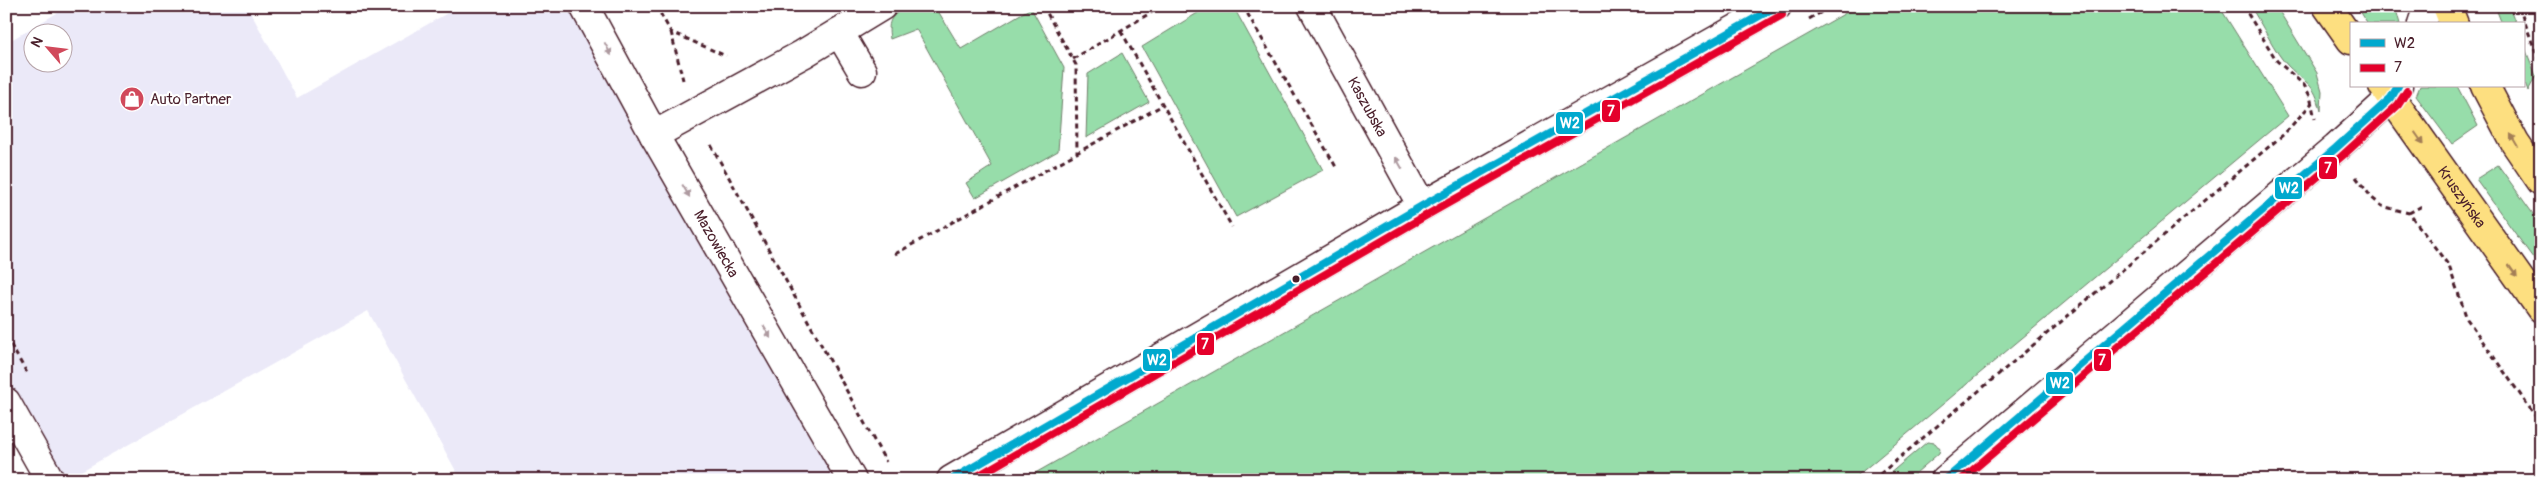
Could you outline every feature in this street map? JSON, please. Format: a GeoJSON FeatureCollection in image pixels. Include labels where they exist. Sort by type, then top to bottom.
{"type":"FeatureCollection","features":[{"type":"Feature","properties":{"kind":"main road"},"geometry":{"type":"LineString","coordinates":[[2327,6],[2350,39]]}},
{"type":"Feature","properties":{"kind":"main road"},"geometry":{"type":"LineString","coordinates":[[2447,6],[2453,22]]}},
{"type":"Feature","properties":{"kind":"main road"},"geometry":{"type":"LineString","coordinates":[[2486,88],[2515,143],[2541,181]]}},
{"type":"Feature","properties":{"kind":"main road","name":"Kruszyńska"},"geometry":{"type":"LineString","coordinates":[[2391,90],[2541,309]]}},
{"type":"Feature","properties":{"kind":"street","name":"Mazowiecka"},"geometry":{"type":"LineString","coordinates":[[584,6],[654,135],[852,480]]}},
{"type":"Feature","properties":{"kind":"street"},"geometry":{"type":"LineString","coordinates":[[654,135],[882,6]]}},
{"type":"Feature","properties":{"kind":"street","name":"Kaszubska"},"geometry":{"type":"LineString","coordinates":[[1312,6],[1422,206]]}},
{"type":"Feature","properties":{"kind":"street"},"geometry":{"type":"LineString","coordinates":[[951,480],[1422,206],[1777,6]]}},
{"type":"Feature","properties":{"kind":"street"},"geometry":{"type":"LineString","coordinates":[[2423,22],[2428,6]]}},
{"type":"Feature","properties":{"kind":"street"},"geometry":{"type":"LineString","coordinates":[[839,32],[862,71]]}},
{"type":"Feature","properties":{"kind":"street"},"geometry":{"type":"LineString","coordinates":[[1945,480],[2336,148],[2391,90]]}},
{"type":"Feature","properties":{"kind":"street"},"geometry":{"type":"LineString","coordinates":[[6,402],[50,480]]}},
{"type":"Feature","properties":{"kind":"path"},"geometry":{"type":"LineString","coordinates":[[656,6],[671,32],[693,113],[886,462]]}},
{"type":"Feature","properties":{"kind":"path"},"geometry":{"type":"LineString","coordinates":[[1043,6],[1076,65],[1077,153]]}},
{"type":"Feature","properties":{"kind":"path"},"geometry":{"type":"LineString","coordinates":[[1073,60],[1162,6]]}},
{"type":"Feature","properties":{"kind":"path"},"geometry":{"type":"LineString","coordinates":[[1243,6],[1336,167]]}},
{"type":"Feature","properties":{"kind":"path"},"geometry":{"type":"LineString","coordinates":[[2243,6],[2277,61],[2304,85],[2312,103],[2316,122],[2372,198],[2382,206],[2409,213],[2449,266],[2467,319],[2541,424]]}},
{"type":"Feature","properties":{"kind":"path"},"geometry":{"type":"LineString","coordinates":[[2519,6],[2541,67]]}},
{"type":"Feature","properties":{"kind":"path"},"geometry":{"type":"LineString","coordinates":[[1120,31],[1232,227]]}},
{"type":"Feature","properties":{"kind":"path"},"geometry":{"type":"LineString","coordinates":[[671,32],[728,56]]}},
{"type":"Feature","properties":{"kind":"path"},"geometry":{"type":"LineString","coordinates":[[1873,480],[2284,134],[2312,103]]}},
{"type":"Feature","properties":{"kind":"path"},"geometry":{"type":"LineString","coordinates":[[894,254],[1163,105]]}},
{"type":"Feature","properties":{"kind":"shaded area"},"geometry":{"type":"Polygon","coordinates":[[[69,6],[247,6],[297,98],[460,6],[589,6],[858,480],[600,480],[594,470],[577,480],[461,480],[368,311],[65,480],[6,386],[6,43],[22,34],[22,72],[72,72],[72,22],[42,22],[69,6]]]}},
{"type":"Feature","properties":{"kind":"green space"},"geometry":{"type":"Polygon","coordinates":[[[908,6],[935,6],[961,49],[1031,8],[1064,68],[1058,151],[975,198],[966,183],[992,166],[916,29],[890,39],[889,27],[891,19],[908,6]]]}},
{"type":"Feature","properties":{"kind":"green space"},"geometry":{"type":"Polygon","coordinates":[[[1209,6],[1233,6],[1323,170],[1236,217],[1142,47],[1209,6]]]}},
{"type":"Feature","properties":{"kind":"green space"},"geometry":{"type":"Polygon","coordinates":[[[1858,6],[2219,6],[2288,116],[1852,480],[1023,480],[1858,6]]]}},
{"type":"Feature","properties":{"kind":"green space"},"geometry":{"type":"Polygon","coordinates":[[[2250,6],[2276,6],[2317,73],[2322,91],[2321,111],[2316,94],[2283,60],[2250,6]]]}},
{"type":"Feature","properties":{"kind":"green space"},"geometry":{"type":"Polygon","coordinates":[[[2357,6],[2395,6],[2399,22],[2367,22],[2357,6]]]}},
{"type":"Feature","properties":{"kind":"green space"},"geometry":{"type":"Polygon","coordinates":[[[2495,6],[2509,6],[2515,22],[2501,22],[2495,6]]]}},
{"type":"Feature","properties":{"kind":"green space"},"geometry":{"type":"Polygon","coordinates":[[[2524,46],[2536,76],[2528,91],[2524,80],[2524,46]]]}},
{"type":"Feature","properties":{"kind":"green space"},"geometry":{"type":"Polygon","coordinates":[[[1122,53],[1149,102],[1086,138],[1088,74],[1122,53]]]}},
{"type":"Feature","properties":{"kind":"green space"},"geometry":{"type":"Polygon","coordinates":[[[2419,88],[2458,88],[2478,126],[2452,144],[2416,96],[2419,88]]]}},
{"type":"Feature","properties":{"kind":"green space"},"geometry":{"type":"Polygon","coordinates":[[[2498,165],[2541,225],[2541,269],[2476,179],[2498,165]]]}},
{"type":"Feature","properties":{"kind":"green space"},"geometry":{"type":"Polygon","coordinates":[[[1927,442],[1935,443],[1940,449],[1939,453],[1908,480],[1882,480],[1927,442]]]}},
{"type":"Feature","properties":{"kind":"transit line","name":"W2"},"geometry":{"type":"LineString","coordinates":[[951,480],[1422,206],[1777,6]]}},
{"type":"Feature","properties":{"kind":"transit line","name":"7"},"geometry":{"type":"LineString","coordinates":[[971,480],[1427,215],[1782,15]]}},
{"type":"Feature","properties":{"kind":"transit line","name":"W2"},"geometry":{"type":"LineString","coordinates":[[1945,480],[2336,148],[2391,98],[2397,88]]}},
{"type":"Feature","properties":{"kind":"transit line","name":"7"},"geometry":{"type":"LineString","coordinates":[[1961,480],[2342,156],[2398,105],[2407,91]]}},
{"type":"Feature","properties":{"kind":"place","name":"Auto Partner"},"geometry":{"type":"Point","coordinates":[132,99]}}]}
